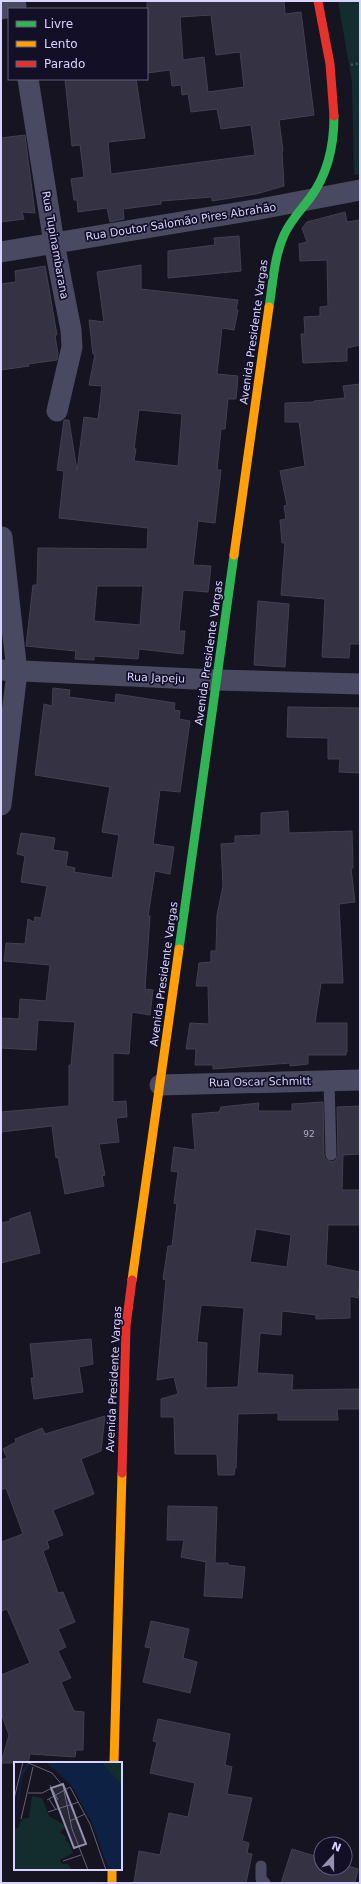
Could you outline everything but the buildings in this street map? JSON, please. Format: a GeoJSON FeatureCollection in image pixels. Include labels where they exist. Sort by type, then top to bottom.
{"type":"FeatureCollection","features":[{"type":"Feature","properties":{"kind":"street","name":"Avenida Presidente Vargas"},"geometry":{"type":"LineString","coordinates":[[114,1762],[126,1326],[275,267],[281,242],[290,224],[308,201],[325,171],[332,144],[334,120],[331,68],[318,1]]}},
{"type":"Feature","properties":{"kind":"street","name":"Rua Tupinambarana"},"geometry":{"type":"LineString","coordinates":[[28,80],[54,243],[71,330],[72,347],[56,411]]}},
{"type":"Feature","properties":{"kind":"street","name":"Rua Doutor Salomão Pires Abrahão"},"geometry":{"type":"LineString","coordinates":[[1,252],[308,201],[360,190]]}},
{"type":"Feature","properties":{"kind":"street"},"geometry":{"type":"LineString","coordinates":[[1,805],[9,671],[2,537]]}},
{"type":"Feature","properties":{"kind":"street","name":"Rua Japeju"},"geometry":{"type":"LineString","coordinates":[[9,671],[216,680],[360,684]]}},
{"type":"Feature","properties":{"kind":"street","name":"Rua Oscar Schmitt"},"geometry":{"type":"LineString","coordinates":[[160,1085],[360,1080]]}},
{"type":"Feature","properties":{"kind":"street"},"geometry":{"type":"LineString","coordinates":[[112,1870],[112,1883]]}},
{"type":"Feature","properties":{"kind":"lane"},"geometry":{"type":"LineString","coordinates":[[329,1081],[331,1155]]}},
{"type":"Feature","properties":{"kind":"lane"},"geometry":{"type":"LineString","coordinates":[[261,1866],[261,1879],[265,1883]]}},
{"type":"Feature","properties":{"kind":"green space"},"geometry":{"type":"Polygon","coordinates":[[[338,1],[360,1],[360,174],[354,175],[352,82],[338,1]]]}},
{"type":"Feature","properties":{"kind":"traffic: fast"},"geometry":{"type":"LineString","coordinates":[[269,307],[276,261],[284,235],[289,225],[316,189],[326,169],[333,138],[334,116]]}},
{"type":"Feature","properties":{"kind":"traffic: fast"},"geometry":{"type":"LineString","coordinates":[[179,949],[234,555]]}},
{"type":"Feature","properties":{"kind":"traffic: slow"},"geometry":{"type":"LineString","coordinates":[[234,555],[269,307]]}},
{"type":"Feature","properties":{"kind":"traffic: slow"},"geometry":{"type":"LineString","coordinates":[[132,1280],[179,949]]}},
{"type":"Feature","properties":{"kind":"traffic: slow"},"geometry":{"type":"LineString","coordinates":[[114,1762],[122,1473]]}},
{"type":"Feature","properties":{"kind":"traffic: slow"},"geometry":{"type":"LineString","coordinates":[[112,1870],[112,1883]]}},
{"type":"Feature","properties":{"kind":"traffic: jam"},"geometry":{"type":"LineString","coordinates":[[318,1],[330,64],[334,116]]}},
{"type":"Feature","properties":{"kind":"traffic: jam"},"geometry":{"type":"LineString","coordinates":[[122,1473],[126,1326],[132,1280]]}}]}
